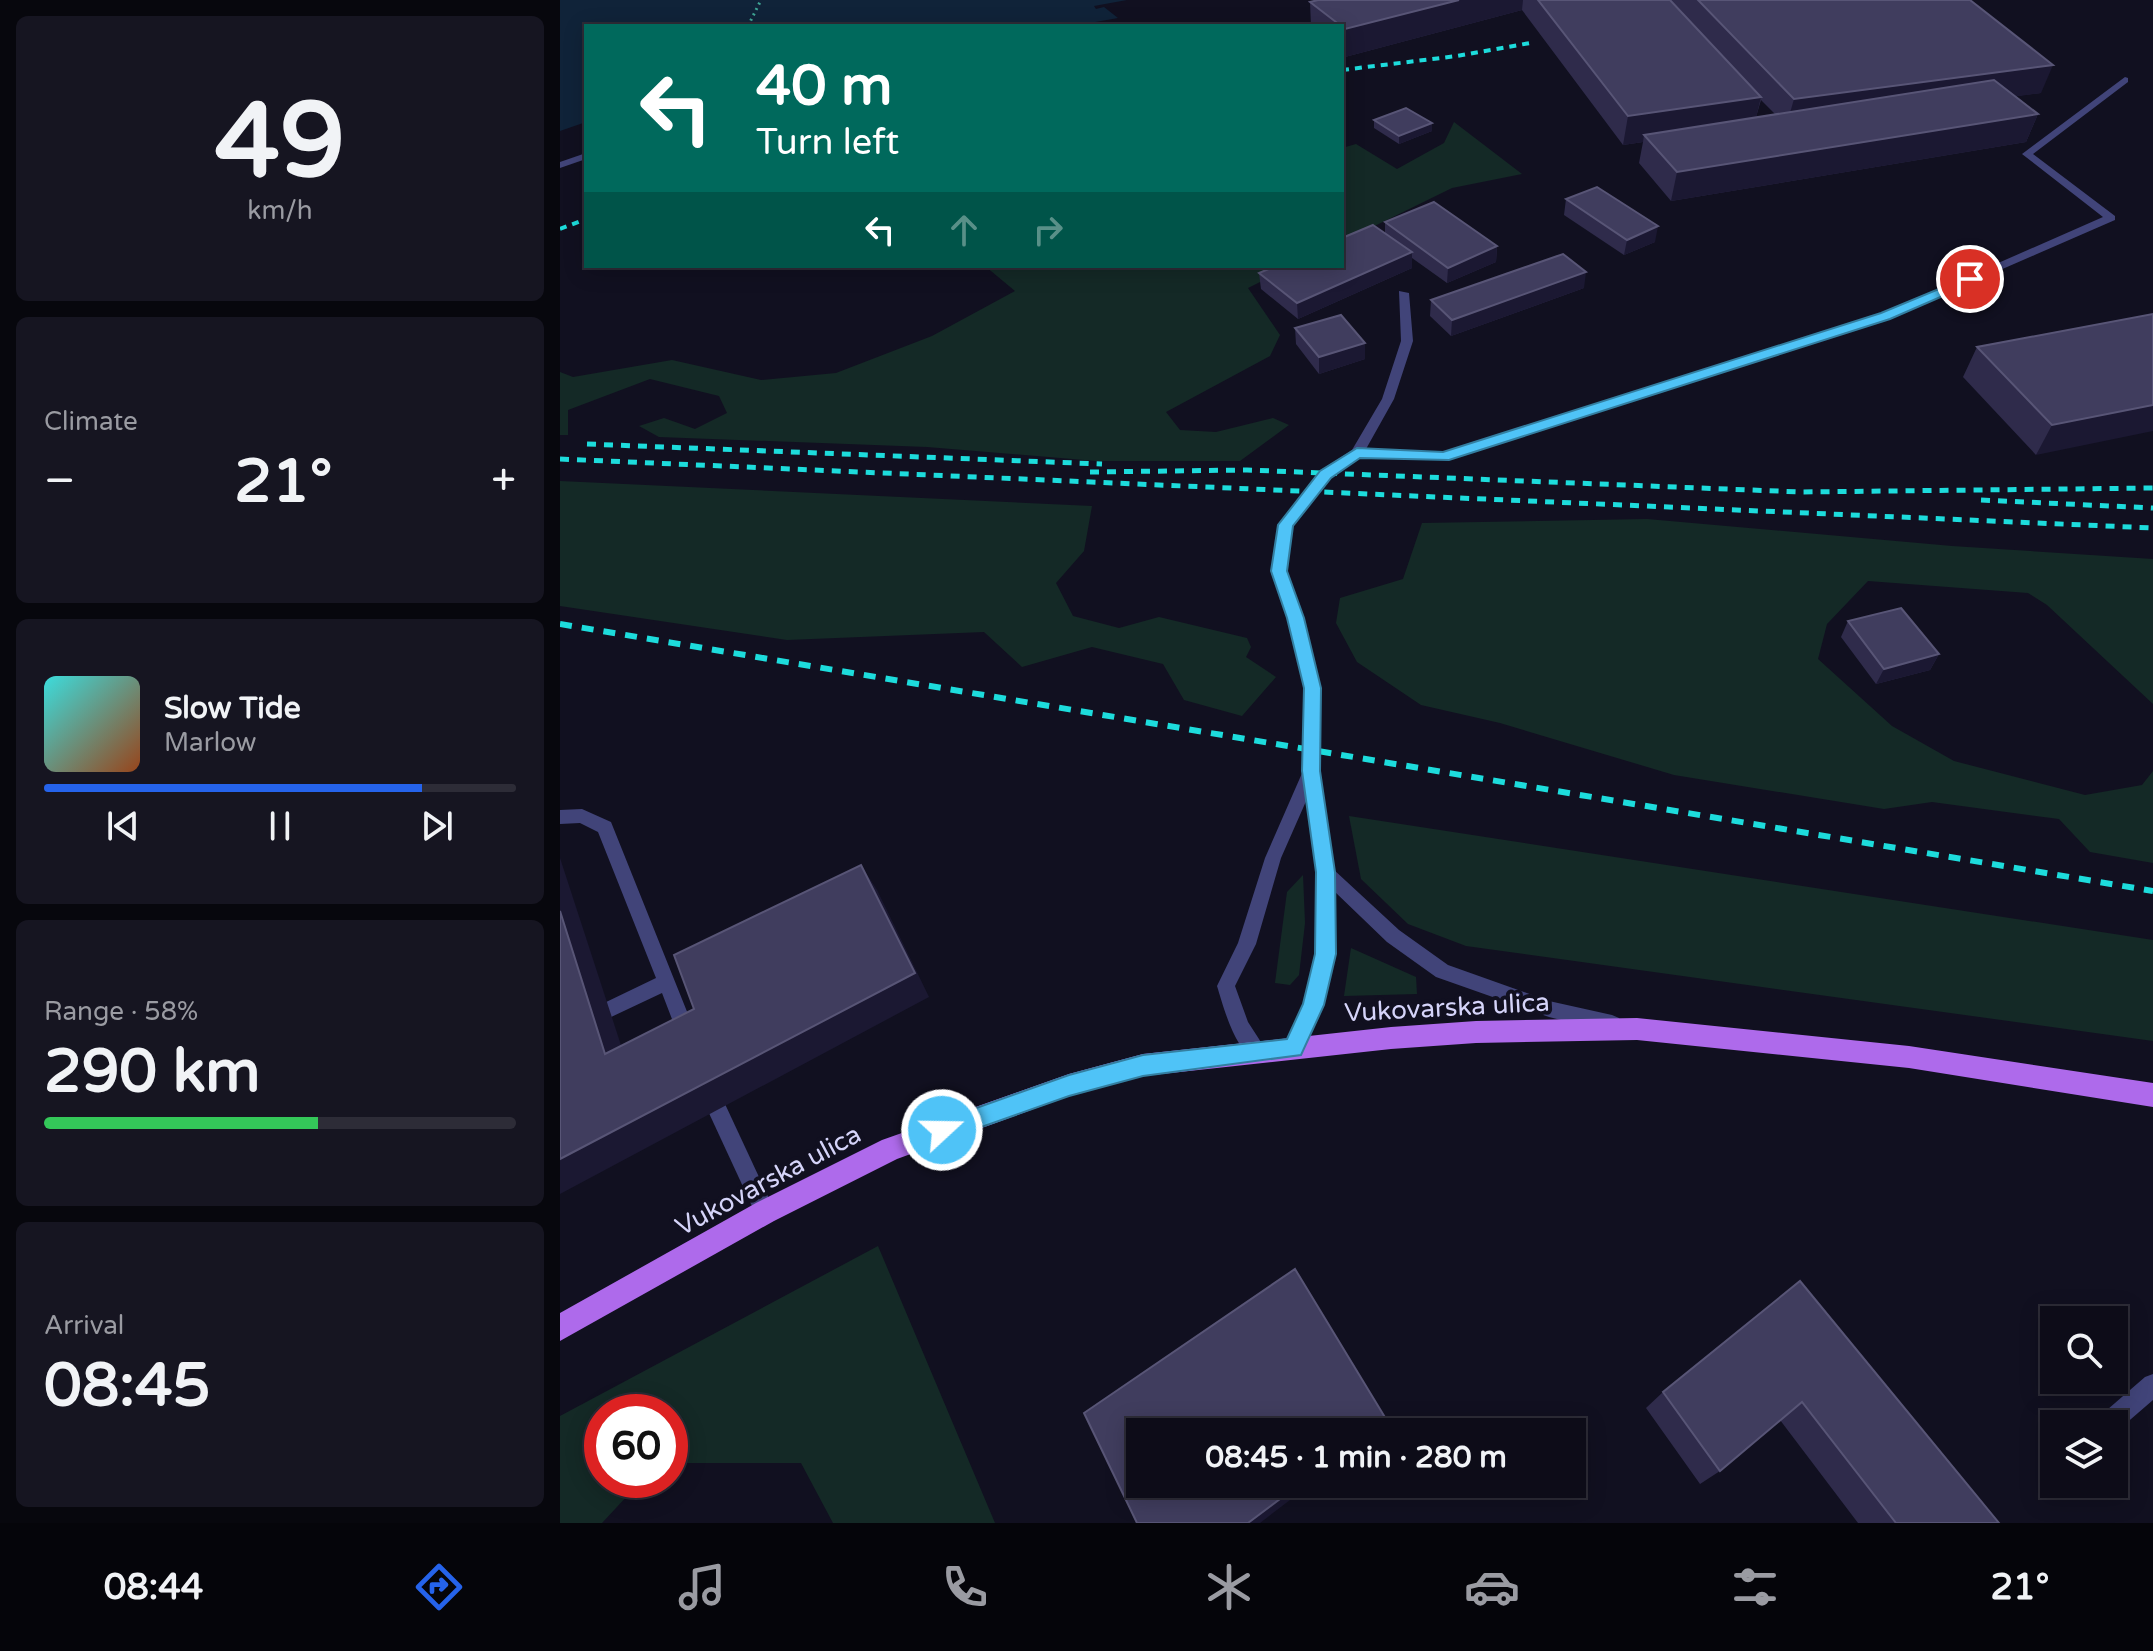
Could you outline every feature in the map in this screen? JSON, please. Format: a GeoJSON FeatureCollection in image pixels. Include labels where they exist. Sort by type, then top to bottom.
{"type":"FeatureCollection","features":[{"type":"Feature","properties":{"kind":"main road","name":"Vukovarska ulica"},"geometry":{"type":"LineString","coordinates":[[560,1328],[765,1212],[891,1149],[1069,1085],[1143,1065],[1476,1032],[1637,1029],[1909,1057],[2153,1095]]}},
{"type":"Feature","properties":{"kind":"street"},"geometry":{"type":"LineString","coordinates":[[1357,453],[1443,457],[1886,316],[2111,218],[2027,154],[2125,80]]}},
{"type":"Feature","properties":{"kind":"street"},"geometry":{"type":"LineString","coordinates":[[560,165],[584,157]]}},
{"type":"Feature","properties":{"kind":"street"},"geometry":{"type":"LineString","coordinates":[[1293,1048],[1314,1005],[1326,954],[1325,872],[1311,771],[1313,688],[1279,571],[1286,525],[1325,474],[1357,453],[1388,399],[1407,341],[1403,293]]}},
{"type":"Feature","properties":{"kind":"street"},"geometry":{"type":"LineString","coordinates":[[1259,1053],[1240,1027],[1226,986],[1247,944],[1273,858],[1311,771]]}},
{"type":"Feature","properties":{"kind":"street"},"geometry":{"type":"LineString","coordinates":[[560,817],[582,816],[605,827],[691,1045]]}},
{"type":"Feature","properties":{"kind":"street"},"geometry":{"type":"LineString","coordinates":[[1325,872],[1393,936],[1442,971],[1549,1009],[1637,1029]]}},
{"type":"Feature","properties":{"kind":"street"},"geometry":{"type":"LineString","coordinates":[[609,1010],[667,982]]}},
{"type":"Feature","properties":{"kind":"street"},"geometry":{"type":"LineString","coordinates":[[718,1111],[765,1212]]}},
{"type":"Feature","properties":{"kind":"street"},"geometry":{"type":"LineString","coordinates":[[2124,1410],[2153,1385]]}},
{"type":"Feature","properties":{"kind":"path"},"geometry":{"type":"LineString","coordinates":[[749,24],[761,0]]}},
{"type":"Feature","properties":{"kind":"green space"},"geometry":{"type":"Polygon","coordinates":[[[1454,122],[1522,174],[1452,188],[1344,241],[1344,147],[1356,144],[1397,169],[1444,143],[1454,122]]]}},
{"type":"Feature","properties":{"kind":"green space"},"geometry":{"type":"Polygon","coordinates":[[[987,268],[1288,268],[1248,288],[1280,335],[1270,356],[1166,412],[1180,430],[1216,432],[1273,418],[1289,425],[1240,461],[1096,461],[927,447],[659,437],[639,426],[664,418],[695,429],[727,413],[719,396],[650,379],[568,410],[568,435],[560,435],[560,372],[573,377],[672,360],[761,380],[836,373],[932,336],[1015,291],[987,268]]]}},
{"type":"Feature","properties":{"kind":"green space"},"geometry":{"type":"Polygon","coordinates":[[[560,481],[1092,506],[1084,551],[1056,583],[1073,616],[1119,628],[1159,617],[1247,638],[1251,647],[1246,657],[1276,677],[1242,716],[1184,700],[1163,664],[1092,647],[1022,667],[984,632],[787,640],[560,606],[560,481]]]}},
{"type":"Feature","properties":{"kind":"green space"},"geometry":{"type":"Polygon","coordinates":[[[1647,519],[1952,546],[2153,559],[2153,704],[2047,605],[2028,593],[1868,581],[1827,624],[1818,659],[1892,726],[1954,761],[2085,795],[2142,785],[2153,771],[2153,863],[2090,852],[2059,819],[1932,802],[1884,809],[1674,775],[1500,723],[1421,705],[1357,662],[1336,623],[1340,598],[1403,579],[1422,523],[1647,519]]]}},
{"type":"Feature","properties":{"kind":"green space"},"geometry":{"type":"Polygon","coordinates":[[[1349,816],[2153,940],[2153,1041],[1466,946],[1408,924],[1361,879],[1349,816]]]}},
{"type":"Feature","properties":{"kind":"green space"},"geometry":{"type":"Polygon","coordinates":[[[1303,875],[1305,923],[1299,975],[1290,985],[1275,983],[1287,892],[1303,875]]]}},
{"type":"Feature","properties":{"kind":"green space"},"geometry":{"type":"Polygon","coordinates":[[[1351,948],[1416,977],[1417,994],[1344,996],[1351,948]]]}},
{"type":"Feature","properties":{"kind":"green space"},"geometry":{"type":"Polygon","coordinates":[[[878,1246],[995,1523],[833,1523],[801,1463],[688,1463],[688,1394],[601,1394],[878,1246]]]}},
{"type":"Feature","properties":{"kind":"green space"},"geometry":{"type":"Polygon","coordinates":[[[584,1403],[584,1498],[625,1498],[602,1523],[560,1523],[560,1416],[584,1403]]]}},
{"type":"Feature","properties":{"kind":"water"},"geometry":{"type":"Polygon","coordinates":[[[560,0],[1127,0],[1094,6],[1096,9],[1104,7],[1118,18],[1084,24],[584,24],[584,123],[560,131],[560,0]]]}},
{"type":"Feature","properties":{"kind":"building"},"geometry":{"type":"Polygon","coordinates":[[[1459,0],[1345,29],[1344,24],[1339,24],[1310,2],[1459,0]]]}},
{"type":"Feature","properties":{"kind":"building"},"geometry":{"type":"Polygon","coordinates":[[[1538,0],[1670,0],[1761,97],[1628,116],[1538,0]]]}},
{"type":"Feature","properties":{"kind":"building"},"geometry":{"type":"Polygon","coordinates":[[[1698,0],[1970,0],[2053,65],[1794,99],[1698,0]]]}},
{"type":"Feature","properties":{"kind":"building"},"geometry":{"type":"Polygon","coordinates":[[[1994,80],[2038,114],[1677,172],[1644,135],[1994,80]]]}},
{"type":"Feature","properties":{"kind":"building"},"geometry":{"type":"Polygon","coordinates":[[[1406,108],[1432,123],[1399,136],[1374,120],[1406,108]]]}},
{"type":"Feature","properties":{"kind":"building"},"geometry":{"type":"Polygon","coordinates":[[[1597,187],[1658,226],[1627,240],[1566,199],[1597,187]]]}},
{"type":"Feature","properties":{"kind":"building"},"geometry":{"type":"Polygon","coordinates":[[[1434,202],[1497,246],[1448,268],[1385,222],[1434,202]]]}},
{"type":"Feature","properties":{"kind":"building"},"geometry":{"type":"Polygon","coordinates":[[[1373,225],[1412,252],[1297,303],[1259,273],[1271,268],[1344,268],[1344,237],[1373,225]]]}},
{"type":"Feature","properties":{"kind":"building"},"geometry":{"type":"Polygon","coordinates":[[[1563,254],[1586,272],[1452,320],[1431,300],[1563,254]]]}},
{"type":"Feature","properties":{"kind":"building"},"geometry":{"type":"Polygon","coordinates":[[[2153,314],[2153,405],[2052,425],[1977,347],[2153,314]]]}},
{"type":"Feature","properties":{"kind":"building"},"geometry":{"type":"Polygon","coordinates":[[[1341,315],[1365,343],[1319,357],[1295,328],[1341,315]]]}},
{"type":"Feature","properties":{"kind":"building"},"geometry":{"type":"Polygon","coordinates":[[[1901,608],[1939,654],[1884,669],[1848,621],[1901,608]]]}},
{"type":"Feature","properties":{"kind":"building"},"geometry":{"type":"Polygon","coordinates":[[[861,865],[915,973],[560,1159],[560,911],[605,1054],[694,1009],[674,955],[861,865]]]}},
{"type":"Feature","properties":{"kind":"building"},"geometry":{"type":"Polygon","coordinates":[[[1295,1269],[1385,1418],[1126,1418],[1126,1498],[1281,1498],[1248,1523],[1137,1523],[1084,1413],[1295,1269]]]}},
{"type":"Feature","properties":{"kind":"building"},"geometry":{"type":"Polygon","coordinates":[[[1800,1281],[1999,1523],[1896,1523],[1802,1402],[1720,1471],[1663,1392],[1800,1281]]]}},
{"type":"Feature","properties":{"kind":"railway"},"geometry":{"type":"LineString","coordinates":[[1344,70],[1457,56],[1530,43]]}},
{"type":"Feature","properties":{"kind":"railway"},"geometry":{"type":"LineString","coordinates":[[560,229],[584,220]]}},
{"type":"Feature","properties":{"kind":"railway"},"geometry":{"type":"LineString","coordinates":[[587,444],[1102,464]]}},
{"type":"Feature","properties":{"kind":"railway"},"geometry":{"type":"LineString","coordinates":[[560,459],[2153,528]]}},
{"type":"Feature","properties":{"kind":"railway"},"geometry":{"type":"LineString","coordinates":[[1090,472],[1247,470],[1801,492],[2153,488]]}},
{"type":"Feature","properties":{"kind":"railway"},"geometry":{"type":"LineString","coordinates":[[1981,500],[2153,508]]}},
{"type":"Feature","properties":{"kind":"railway"},"geometry":{"type":"LineString","coordinates":[[560,624],[2153,891]]}},
{"type":"Feature","properties":{"kind":"route"},"geometry":{"type":"LineString","coordinates":[[942,1130],[1069,1085],[1143,1065],[1293,1048],[1314,1005],[1326,954],[1325,872],[1311,771],[1313,688],[1279,571],[1286,525],[1325,474],[1357,453],[1443,457],[1886,316],[1970,279]]}}]}
